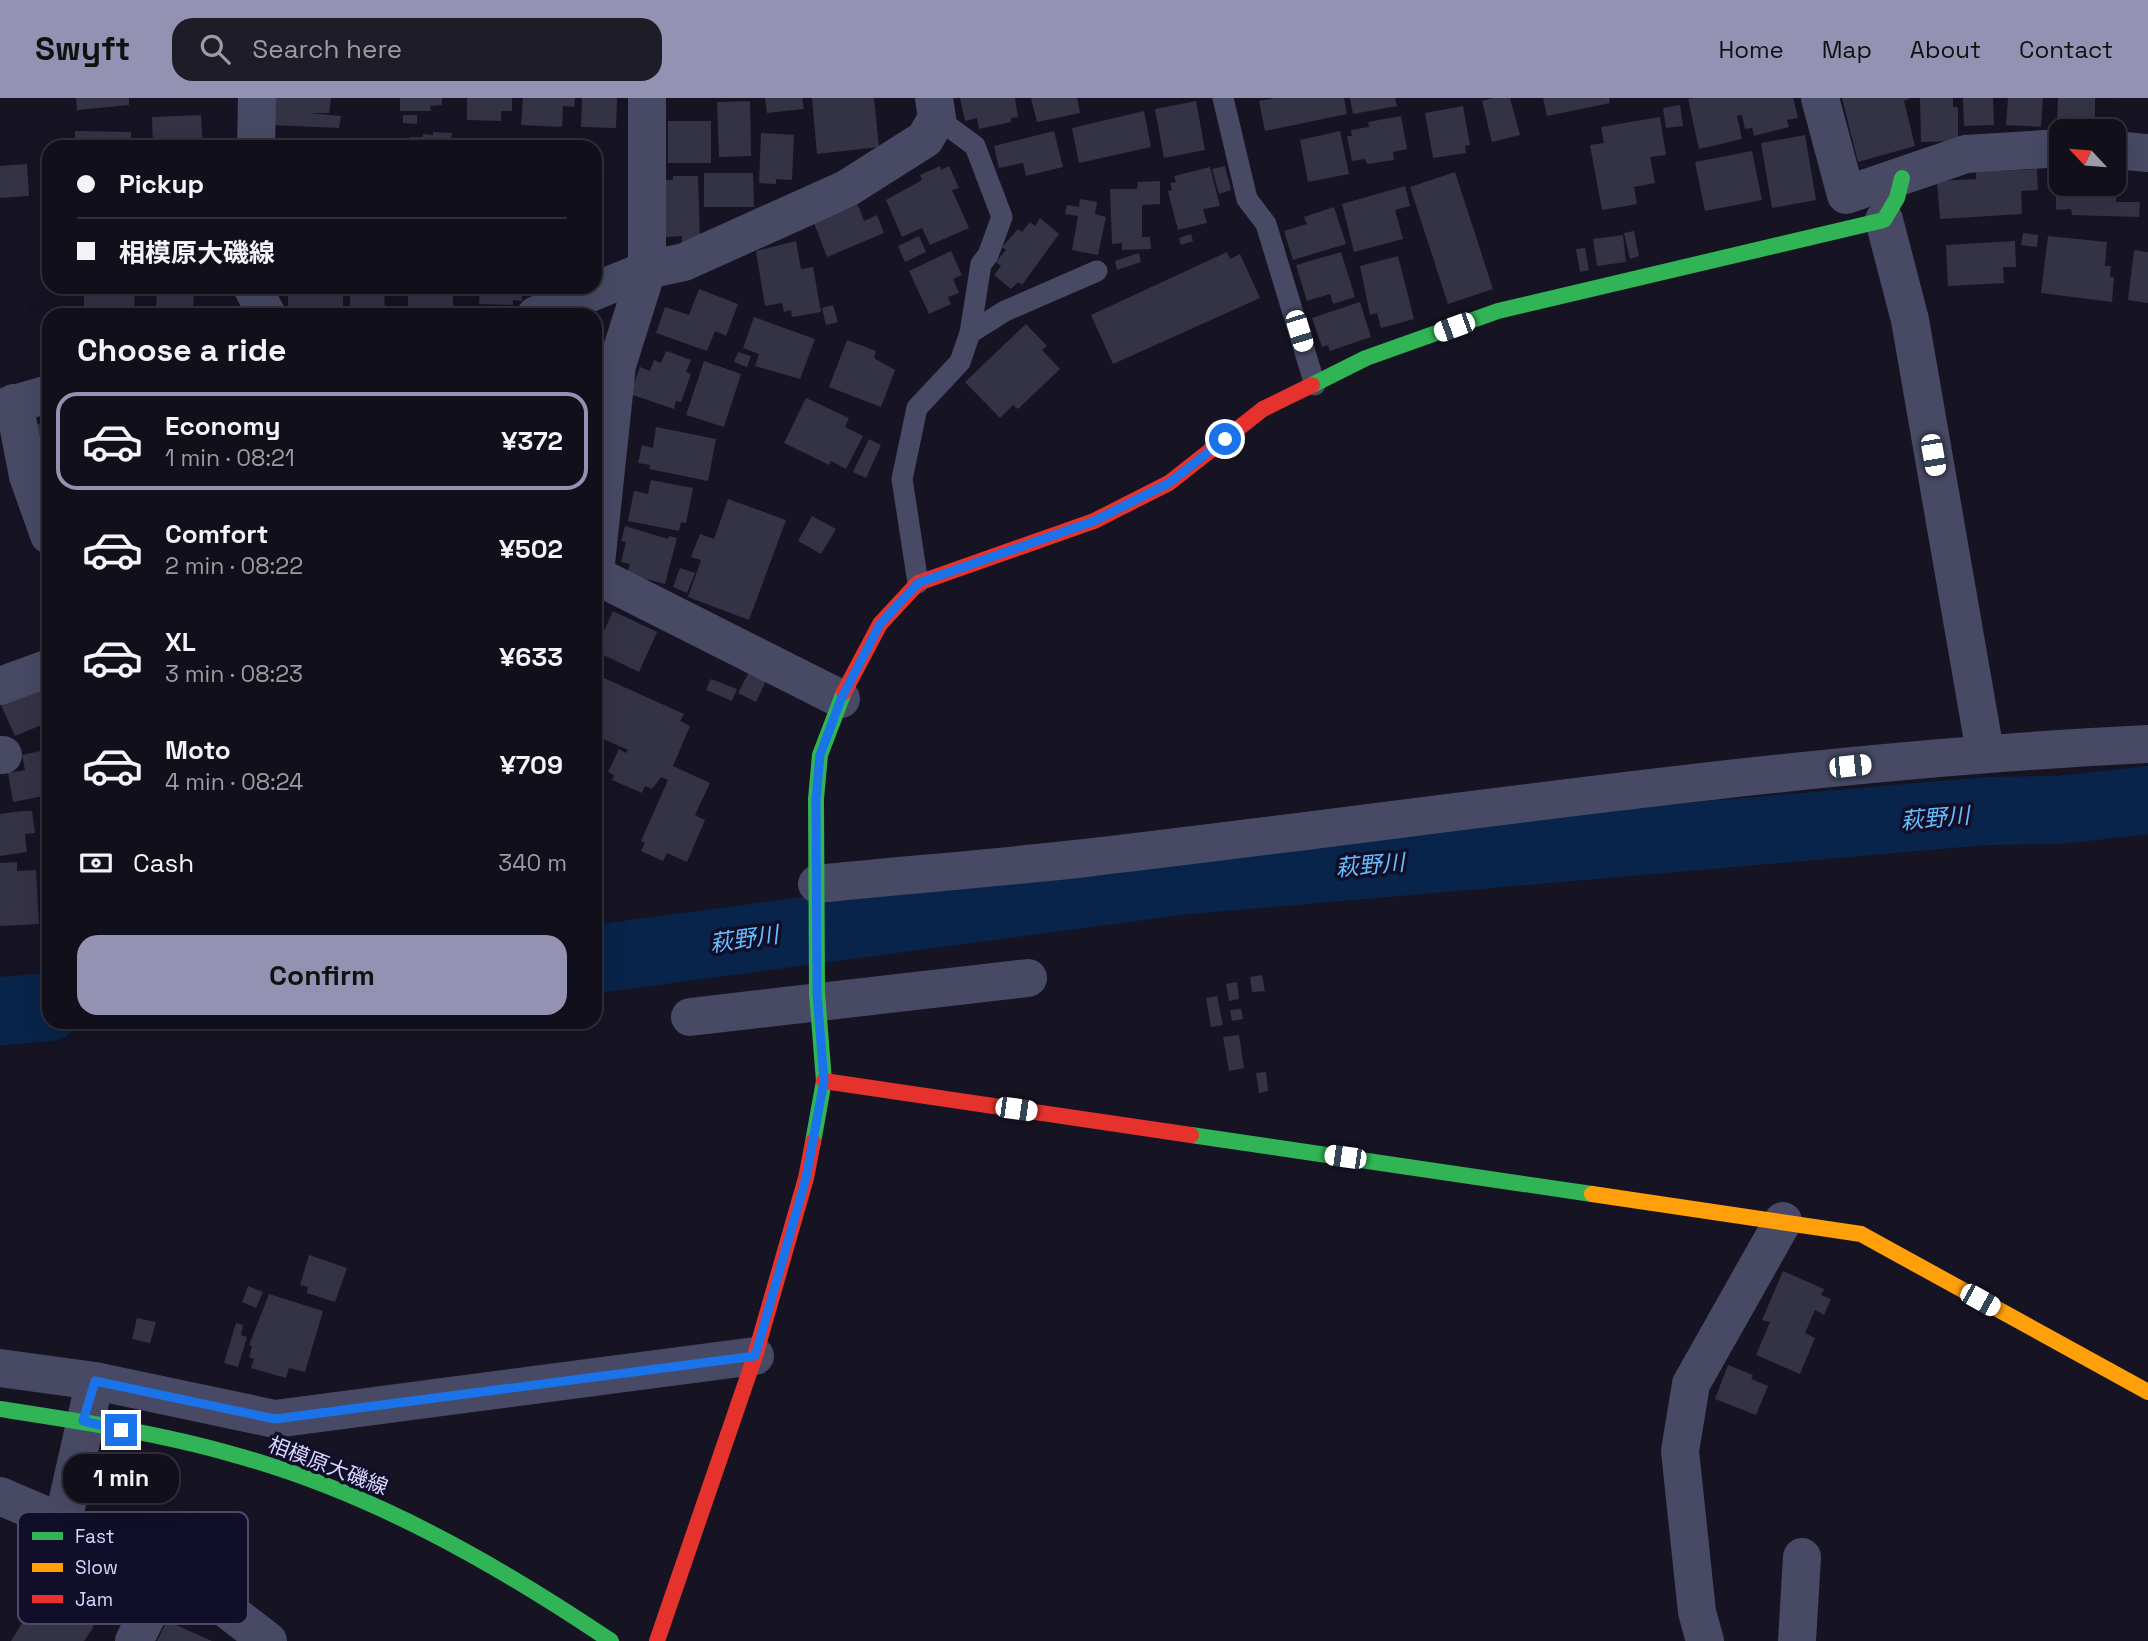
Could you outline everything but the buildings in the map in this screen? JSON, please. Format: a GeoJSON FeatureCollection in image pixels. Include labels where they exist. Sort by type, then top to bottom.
{"type":"FeatureCollection","features":[{"type":"Feature","properties":{"kind":"street"},"geometry":{"type":"LineString","coordinates":[[256,140],[257,98]]}},
{"type":"Feature","properties":{"kind":"street"},"geometry":{"type":"LineString","coordinates":[[602,508],[617,365],[647,270],[647,98]]}},
{"type":"Feature","properties":{"kind":"street"},"geometry":{"type":"LineString","coordinates":[[1820,98],[1846,195],[1902,178],[1966,153],[2049,149]]}},
{"type":"Feature","properties":{"kind":"street"},"geometry":{"type":"LineString","coordinates":[[602,288],[647,270],[684,262],[846,189],[926,139],[936,108]]}},
{"type":"Feature","properties":{"kind":"street"},"geometry":{"type":"LineString","coordinates":[[2126,151],[2148,153]]}},
{"type":"Feature","properties":{"kind":"street"},"geometry":{"type":"LineString","coordinates":[[1902,178],[1897,198],[1884,220],[1910,320],[1984,752]]}},
{"type":"Feature","properties":{"kind":"street"},"geometry":{"type":"LineString","coordinates":[[657,1641],[755,1356],[806,1178],[824,1081],[818,998],[816,799],[820,755],[841,699],[880,624],[918,583],[1094,521],[1169,483],[1263,409],[1366,358],[1498,310],[1884,220]]}},
{"type":"Feature","properties":{"kind":"street"},"geometry":{"type":"LineString","coordinates":[[553,308],[588,294]]}},
{"type":"Feature","properties":{"kind":"street"},"geometry":{"type":"LineString","coordinates":[[21,402],[28,476],[42,515]]}},
{"type":"Feature","properties":{"kind":"street"},"geometry":{"type":"LineString","coordinates":[[602,578],[841,699]]}},
{"type":"Feature","properties":{"kind":"street"},"geometry":{"type":"LineString","coordinates":[[0,686],[42,671]]}},
{"type":"Feature","properties":{"kind":"street"},"geometry":{"type":"LineString","coordinates":[[817,892],[1607,792],[1984,752],[2148,744]]}},
{"type":"Feature","properties":{"kind":"street"},"geometry":{"type":"LineString","coordinates":[[690,1017],[818,998],[1028,978]]}},
{"type":"Feature","properties":{"kind":"street"},"geometry":{"type":"LineString","coordinates":[[824,1081],[1861,1234],[2148,1392]]}},
{"type":"Feature","properties":{"kind":"street"},"geometry":{"type":"LineString","coordinates":[[1705,1641],[1697,1612],[1680,1451],[1691,1384],[1783,1222]]}},
{"type":"Feature","properties":{"kind":"street"},"geometry":{"type":"LineString","coordinates":[[0,1367],[95,1381],[275,1419],[755,1356]]}},
{"type":"Feature","properties":{"kind":"street"},"geometry":{"type":"LineString","coordinates":[[65,1512],[83,1421],[95,1381]]}},
{"type":"Feature","properties":{"kind":"street","name":"相模原大磯線"},"geometry":{"type":"LineString","coordinates":[[0,1409],[83,1421],[243,1457],[384,1509],[460,1546],[549,1598],[611,1641]]}},
{"type":"Feature","properties":{"kind":"street"},"geometry":{"type":"LineString","coordinates":[[0,1496],[40,1512]]}},
{"type":"Feature","properties":{"kind":"street"},"geometry":{"type":"LineString","coordinates":[[1797,1641],[1802,1557]]}},
{"type":"Feature","properties":{"kind":"street"},"geometry":{"type":"LineString","coordinates":[[134,1641],[143,1624]]}},
{"type":"Feature","properties":{"kind":"street"},"geometry":{"type":"LineString","coordinates":[[246,1624],[268,1641]]}},
{"type":"Feature","properties":{"kind":"lane"},"geometry":{"type":"LineString","coordinates":[[1223,98],[1247,199],[1266,224],[1315,385]]}},
{"type":"Feature","properties":{"kind":"lane"},"geometry":{"type":"LineString","coordinates":[[918,583],[902,479],[917,408],[960,362],[970,333],[981,264],[988,256],[1002,217],[975,146],[936,108]]}},
{"type":"Feature","properties":{"kind":"lane"},"geometry":{"type":"LineString","coordinates":[[970,333],[1005,311],[1097,271]]}},
{"type":"Feature","properties":{"kind":"waterway","name":"萩野川"},"geometry":{"type":"LineString","coordinates":[[602,958],[1179,881],[1986,811],[2059,810],[2148,800]]}},
{"type":"Feature","properties":{"kind":"waterway","name":"萩野川"},"geometry":{"type":"LineString","coordinates":[[0,1011],[42,1008]]}},
{"type":"Feature","properties":{"kind":"traffic: fast"},"geometry":{"type":"LineString","coordinates":[[1312,385],[1366,358],[1498,311],[1884,220],[1897,198],[1902,178]]}},
{"type":"Feature","properties":{"kind":"traffic: fast"},"geometry":{"type":"LineString","coordinates":[[813,1142],[824,1081],[817,993],[816,799],[820,755],[844,692]]}},
{"type":"Feature","properties":{"kind":"traffic: fast"},"geometry":{"type":"LineString","coordinates":[[1191,1135],[1592,1194]]}},
{"type":"Feature","properties":{"kind":"traffic: fast"},"geometry":{"type":"LineString","coordinates":[[0,1409],[177,1440],[285,1470],[383,1510],[430,1533],[522,1584],[611,1641]]}},
{"type":"Feature","properties":{"kind":"traffic: slow"},"geometry":{"type":"LineString","coordinates":[[1592,1194],[1861,1234],[2148,1392]]}},
{"type":"Feature","properties":{"kind":"traffic: jam"},"geometry":{"type":"LineString","coordinates":[[844,692],[880,624],[918,583],[1094,521],[1169,483],[1263,409],[1312,385]]}},
{"type":"Feature","properties":{"kind":"traffic: jam"},"geometry":{"type":"LineString","coordinates":[[824,1081],[1191,1135]]}},
{"type":"Feature","properties":{"kind":"traffic: jam"},"geometry":{"type":"LineString","coordinates":[[657,1641],[755,1356],[806,1178],[813,1142]]}},
{"type":"Feature","properties":{"kind":"route"},"geometry":{"type":"LineString","coordinates":[[121,1430],[83,1421],[95,1381],[167,1394],[275,1419],[755,1356],[806,1178],[824,1081],[817,993],[816,799],[820,755],[841,699],[880,624],[918,583],[1094,521],[1169,483],[1225,439]]}}]}
